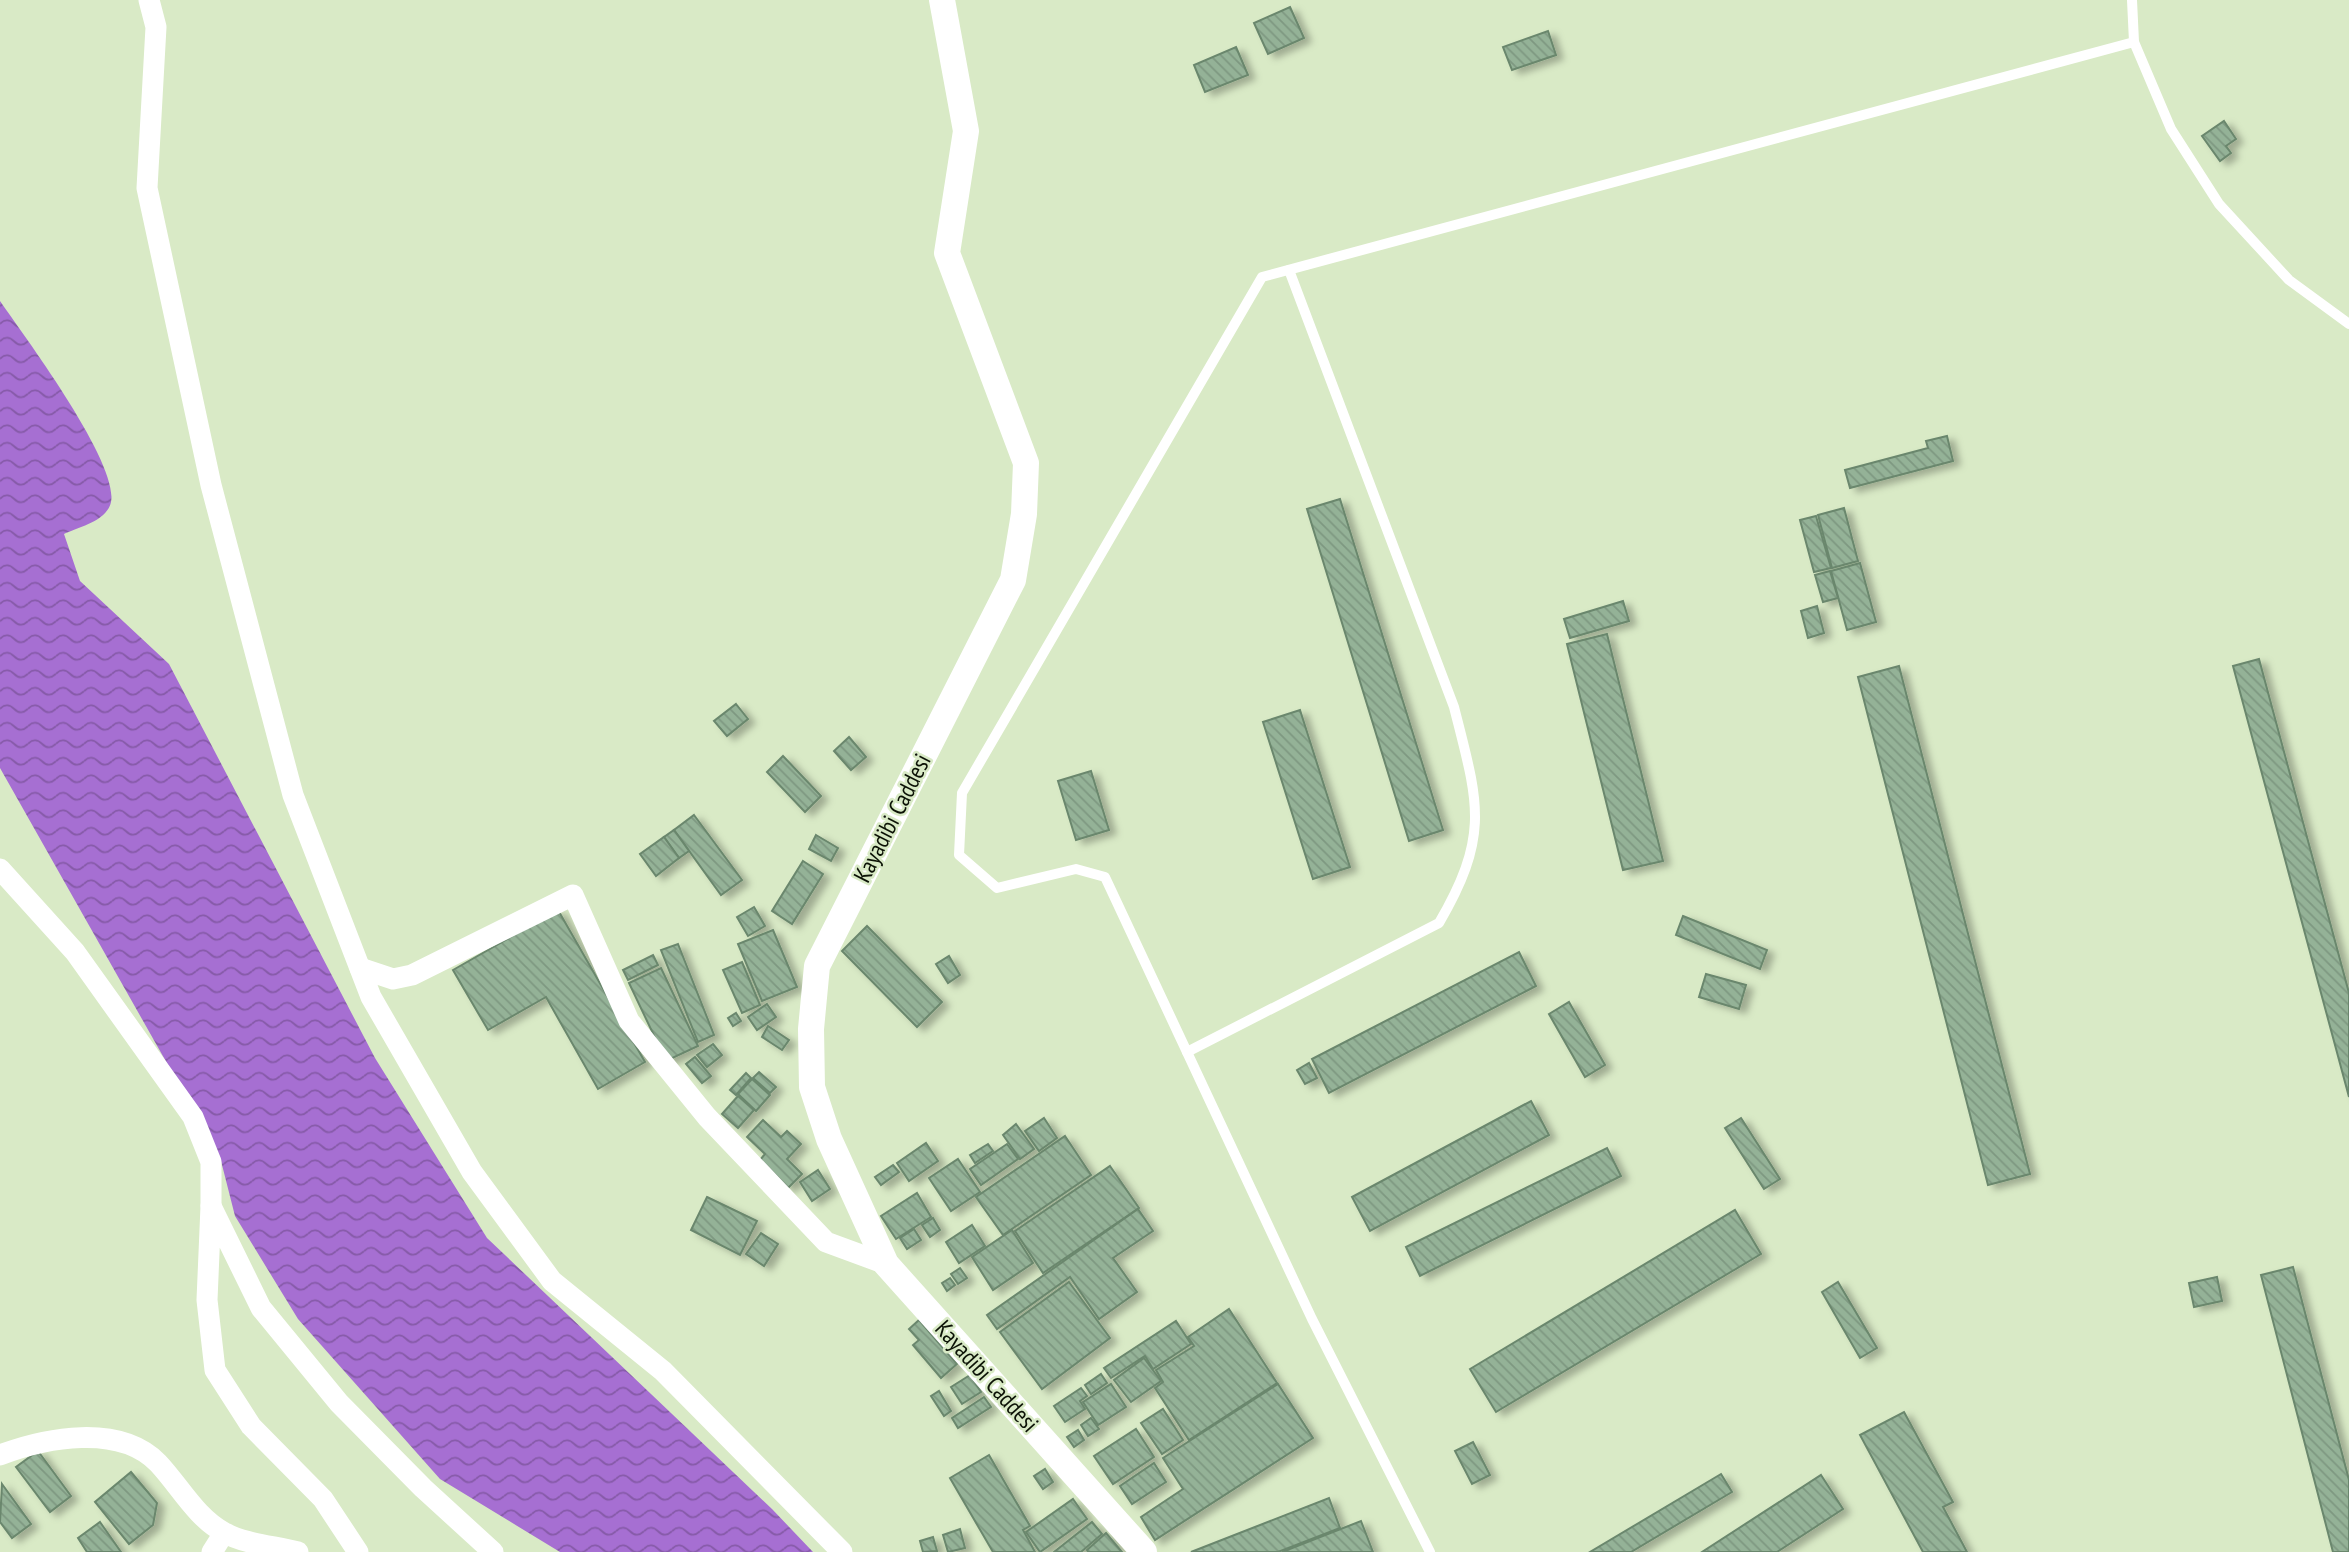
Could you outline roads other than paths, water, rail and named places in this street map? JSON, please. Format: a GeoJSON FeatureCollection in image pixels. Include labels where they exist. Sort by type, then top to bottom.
{"type":"FeatureCollection","features":[{"type":"Feature","properties":{"kind":"street"},"geometry":{"type":"LineString","coordinates":[[149,0],[156,27],[147,188],[211,485],[293,796],[371,998],[472,1172],[552,1280],[663,1371],[842,1552]]}},
{"type":"Feature","properties":{"kind":"street","name":"Kayadibi Caddesi"},"geometry":{"type":"LineString","coordinates":[[942,0],[966,131],[947,253],[1026,463],[1024,514],[1013,580],[817,966],[811,1029],[812,1087],[829,1139],[886,1264],[1144,1552]]}},
{"type":"Feature","properties":{"kind":"street"},"geometry":{"type":"LineString","coordinates":[[0,869],[75,952],[193,1117],[211,1162],[207,1300],[215,1370],[251,1426],[323,1499],[358,1552]]}},
{"type":"Feature","properties":{"kind":"street"},"geometry":{"type":"LineString","coordinates":[[360,968],[394,979],[412,975],[573,895],[629,1021],[707,1117],[826,1242],[886,1264]]}},
{"type":"Feature","properties":{"kind":"street"},"geometry":{"type":"LineString","coordinates":[[211,1206],[261,1308],[340,1403],[423,1488],[493,1552]]}},
{"type":"Feature","properties":{"kind":"street"},"geometry":{"type":"LineString","coordinates":[[0,1455],[38,1440],[92,1438],[122,1441],[156,1461],[190,1503],[225,1533],[298,1552]]}},
{"type":"Feature","properties":{"kind":"street"},"geometry":{"type":"LineString","coordinates":[[212,1552],[225,1533]]}},
{"type":"Feature","properties":{"kind":"lane"},"geometry":{"type":"LineString","coordinates":[[2132,0],[2134,42],[2171,130],[2219,204],[2289,280],[2349,324]]}},
{"type":"Feature","properties":{"kind":"lane"},"geometry":{"type":"LineString","coordinates":[[1430,1552],[1312,1319],[1105,877],[1076,869],[997,888],[959,855],[962,793],[1262,277],[2134,42]]}},
{"type":"Feature","properties":{"kind":"lane"},"geometry":{"type":"LineString","coordinates":[[1187,1052],[1439,923],[1458,891],[1472,858],[1477,818],[1472,775],[1454,707],[1289,270]]}},
{"type":"Feature","properties":{"kind":"water"},"geometry":{"type":"Polygon","coordinates":[[[0,301],[68,400],[101,459],[110,484],[111,502],[104,514],[92,523],[64,534],[80,581],[169,664],[375,1058],[487,1238],[772,1509],[813,1552],[560,1552],[440,1479],[298,1319],[235,1216],[220,1157],[0,768],[0,301]]]}}]}
